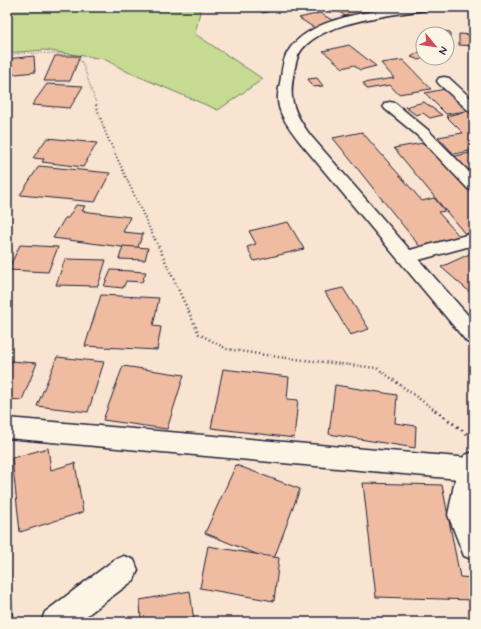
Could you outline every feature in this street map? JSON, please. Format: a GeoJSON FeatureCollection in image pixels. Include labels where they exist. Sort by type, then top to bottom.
{"type":"FeatureCollection","features":[{"type":"Feature","properties":{"kind":"street"},"geometry":{"type":"LineString","coordinates":[[425,7],[345,22],[322,29],[310,36],[293,54],[286,92],[286,107],[304,138],[474,336]]}},
{"type":"Feature","properties":{"kind":"street"},"geometry":{"type":"LineString","coordinates":[[444,81],[474,108]]}},
{"type":"Feature","properties":{"kind":"street"},"geometry":{"type":"LineString","coordinates":[[390,106],[423,133],[474,186]]}},
{"type":"Feature","properties":{"kind":"street"},"geometry":{"type":"LineString","coordinates":[[406,257],[474,239]]}},
{"type":"Feature","properties":{"kind":"street"},"geometry":{"type":"LineString","coordinates":[[7,428],[472,467],[462,515],[474,546]]}},
{"type":"Feature","properties":{"kind":"street"},"geometry":{"type":"LineString","coordinates":[[55,622],[124,570]]}},
{"type":"Feature","properties":{"kind":"path"},"geometry":{"type":"LineString","coordinates":[[7,55],[28,53],[73,54],[82,62],[106,134],[199,334],[227,349],[278,357],[377,368],[474,439]]}},
{"type":"Feature","properties":{"kind":"green space"},"geometry":{"type":"Polygon","coordinates":[[[7,7],[201,7],[195,34],[263,79],[218,110],[128,72],[104,59],[44,50],[7,53],[7,7]]]}},
{"type":"Feature","properties":{"kind":"building"},"geometry":{"type":"Polygon","coordinates":[[[253,7],[286,7],[263,13],[253,7]]]}},
{"type":"Feature","properties":{"kind":"building"},"geometry":{"type":"Polygon","coordinates":[[[333,7],[363,7],[373,14],[349,19],[333,7]]]}},
{"type":"Feature","properties":{"kind":"building"},"geometry":{"type":"Polygon","coordinates":[[[320,13],[337,23],[316,29],[299,18],[320,13]]]}},
{"type":"Feature","properties":{"kind":"building"},"geometry":{"type":"Polygon","coordinates":[[[459,34],[474,35],[474,46],[459,45],[459,34]]]}},
{"type":"Feature","properties":{"kind":"building"},"geometry":{"type":"Polygon","coordinates":[[[349,45],[376,66],[360,70],[354,65],[343,68],[323,51],[349,45]]]}},
{"type":"Feature","properties":{"kind":"building"},"geometry":{"type":"Polygon","coordinates":[[[34,56],[35,72],[7,75],[7,59],[34,56]]]}},
{"type":"Feature","properties":{"kind":"building"},"geometry":{"type":"Polygon","coordinates":[[[55,56],[80,56],[70,81],[44,81],[55,56]]]}},
{"type":"Feature","properties":{"kind":"building"},"geometry":{"type":"Polygon","coordinates":[[[403,60],[431,89],[398,94],[390,85],[367,89],[363,83],[394,78],[381,63],[403,60]]]}},
{"type":"Feature","properties":{"kind":"building"},"geometry":{"type":"Polygon","coordinates":[[[317,78],[323,86],[313,87],[308,79],[317,78]]]}},
{"type":"Feature","properties":{"kind":"building"},"geometry":{"type":"Polygon","coordinates":[[[47,84],[83,86],[70,108],[32,105],[47,84]]]}},
{"type":"Feature","properties":{"kind":"building"},"geometry":{"type":"Polygon","coordinates":[[[450,88],[473,110],[446,114],[425,93],[450,88]]]}},
{"type":"Feature","properties":{"kind":"building"},"geometry":{"type":"Polygon","coordinates":[[[424,102],[442,115],[430,118],[423,113],[416,115],[405,107],[424,102]]]}},
{"type":"Feature","properties":{"kind":"building"},"geometry":{"type":"Polygon","coordinates":[[[469,111],[474,115],[474,150],[454,154],[438,137],[463,133],[446,116],[469,111]]]}},
{"type":"Feature","properties":{"kind":"building"},"geometry":{"type":"Polygon","coordinates":[[[362,132],[422,201],[434,198],[445,211],[438,212],[461,238],[421,248],[333,138],[362,132]]]}},
{"type":"Feature","properties":{"kind":"building"},"geometry":{"type":"Polygon","coordinates":[[[47,138],[97,143],[83,167],[42,162],[44,159],[33,158],[47,138]]]}},
{"type":"Feature","properties":{"kind":"building"},"geometry":{"type":"Polygon","coordinates":[[[429,142],[474,191],[474,232],[465,234],[394,148],[429,142]]]}},
{"type":"Feature","properties":{"kind":"building"},"geometry":{"type":"Polygon","coordinates":[[[474,152],[474,175],[469,176],[451,157],[474,152]]]}},
{"type":"Feature","properties":{"kind":"building"},"geometry":{"type":"Polygon","coordinates":[[[39,166],[110,173],[95,202],[20,195],[39,166]]]}},
{"type":"Feature","properties":{"kind":"building"},"geometry":{"type":"Polygon","coordinates":[[[76,205],[85,206],[82,211],[130,217],[123,232],[143,234],[137,249],[53,238],[65,218],[68,218],[76,205]]]}},
{"type":"Feature","properties":{"kind":"building"},"geometry":{"type":"Polygon","coordinates":[[[288,222],[304,249],[254,261],[247,247],[256,244],[249,231],[288,222]]]}},
{"type":"Feature","properties":{"kind":"building"},"geometry":{"type":"Polygon","coordinates":[[[20,245],[58,247],[48,272],[8,270],[20,245]]]}},
{"type":"Feature","properties":{"kind":"building"},"geometry":{"type":"Polygon","coordinates":[[[123,246],[148,248],[145,260],[119,259],[123,246]]]}},
{"type":"Feature","properties":{"kind":"building"},"geometry":{"type":"Polygon","coordinates":[[[474,252],[474,292],[472,294],[441,267],[474,252]]]}},
{"type":"Feature","properties":{"kind":"building"},"geometry":{"type":"Polygon","coordinates":[[[65,259],[106,260],[98,286],[56,285],[65,259]]]}},
{"type":"Feature","properties":{"kind":"building"},"geometry":{"type":"Polygon","coordinates":[[[111,270],[146,272],[142,282],[126,281],[123,288],[104,286],[111,270]]]}},
{"type":"Feature","properties":{"kind":"building"},"geometry":{"type":"Polygon","coordinates":[[[343,288],[369,329],[350,335],[325,292],[343,288]]]}},
{"type":"Feature","properties":{"kind":"building"},"geometry":{"type":"Polygon","coordinates":[[[101,295],[159,298],[153,326],[161,327],[157,350],[85,346],[101,295]]]}},
{"type":"Feature","properties":{"kind":"building"},"geometry":{"type":"Polygon","coordinates":[[[57,357],[104,362],[88,412],[37,406],[57,357]]]}},
{"type":"Feature","properties":{"kind":"building"},"geometry":{"type":"Polygon","coordinates":[[[10,361],[37,363],[22,400],[7,399],[7,368],[10,361]]]}},
{"type":"Feature","properties":{"kind":"building"},"geometry":{"type":"Polygon","coordinates":[[[123,366],[184,375],[167,429],[103,420],[123,366]]]}},
{"type":"Feature","properties":{"kind":"building"},"geometry":{"type":"Polygon","coordinates":[[[223,369],[289,377],[287,399],[298,400],[294,438],[211,428],[223,369]]]}},
{"type":"Feature","properties":{"kind":"building"},"geometry":{"type":"Polygon","coordinates":[[[335,385],[397,395],[395,423],[416,426],[415,448],[329,434],[335,385]]]}},
{"type":"Feature","properties":{"kind":"building"},"geometry":{"type":"Polygon","coordinates":[[[48,448],[51,470],[75,463],[83,512],[20,532],[12,458],[48,448]]]}},
{"type":"Feature","properties":{"kind":"building"},"geometry":{"type":"Polygon","coordinates":[[[236,465],[300,489],[273,561],[205,533],[236,465]]]}},
{"type":"Feature","properties":{"kind":"building"},"geometry":{"type":"Polygon","coordinates":[[[363,483],[442,485],[460,577],[474,578],[474,600],[376,597],[363,483]]]}},
{"type":"Feature","properties":{"kind":"building"},"geometry":{"type":"Polygon","coordinates":[[[8,546],[13,622],[7,622],[8,546]]]}},
{"type":"Feature","properties":{"kind":"building"},"geometry":{"type":"Polygon","coordinates":[[[208,546],[279,558],[274,601],[200,588],[208,546]]]}},
{"type":"Feature","properties":{"kind":"building"},"geometry":{"type":"Polygon","coordinates":[[[190,591],[194,622],[141,622],[140,600],[190,591]]]}}]}
